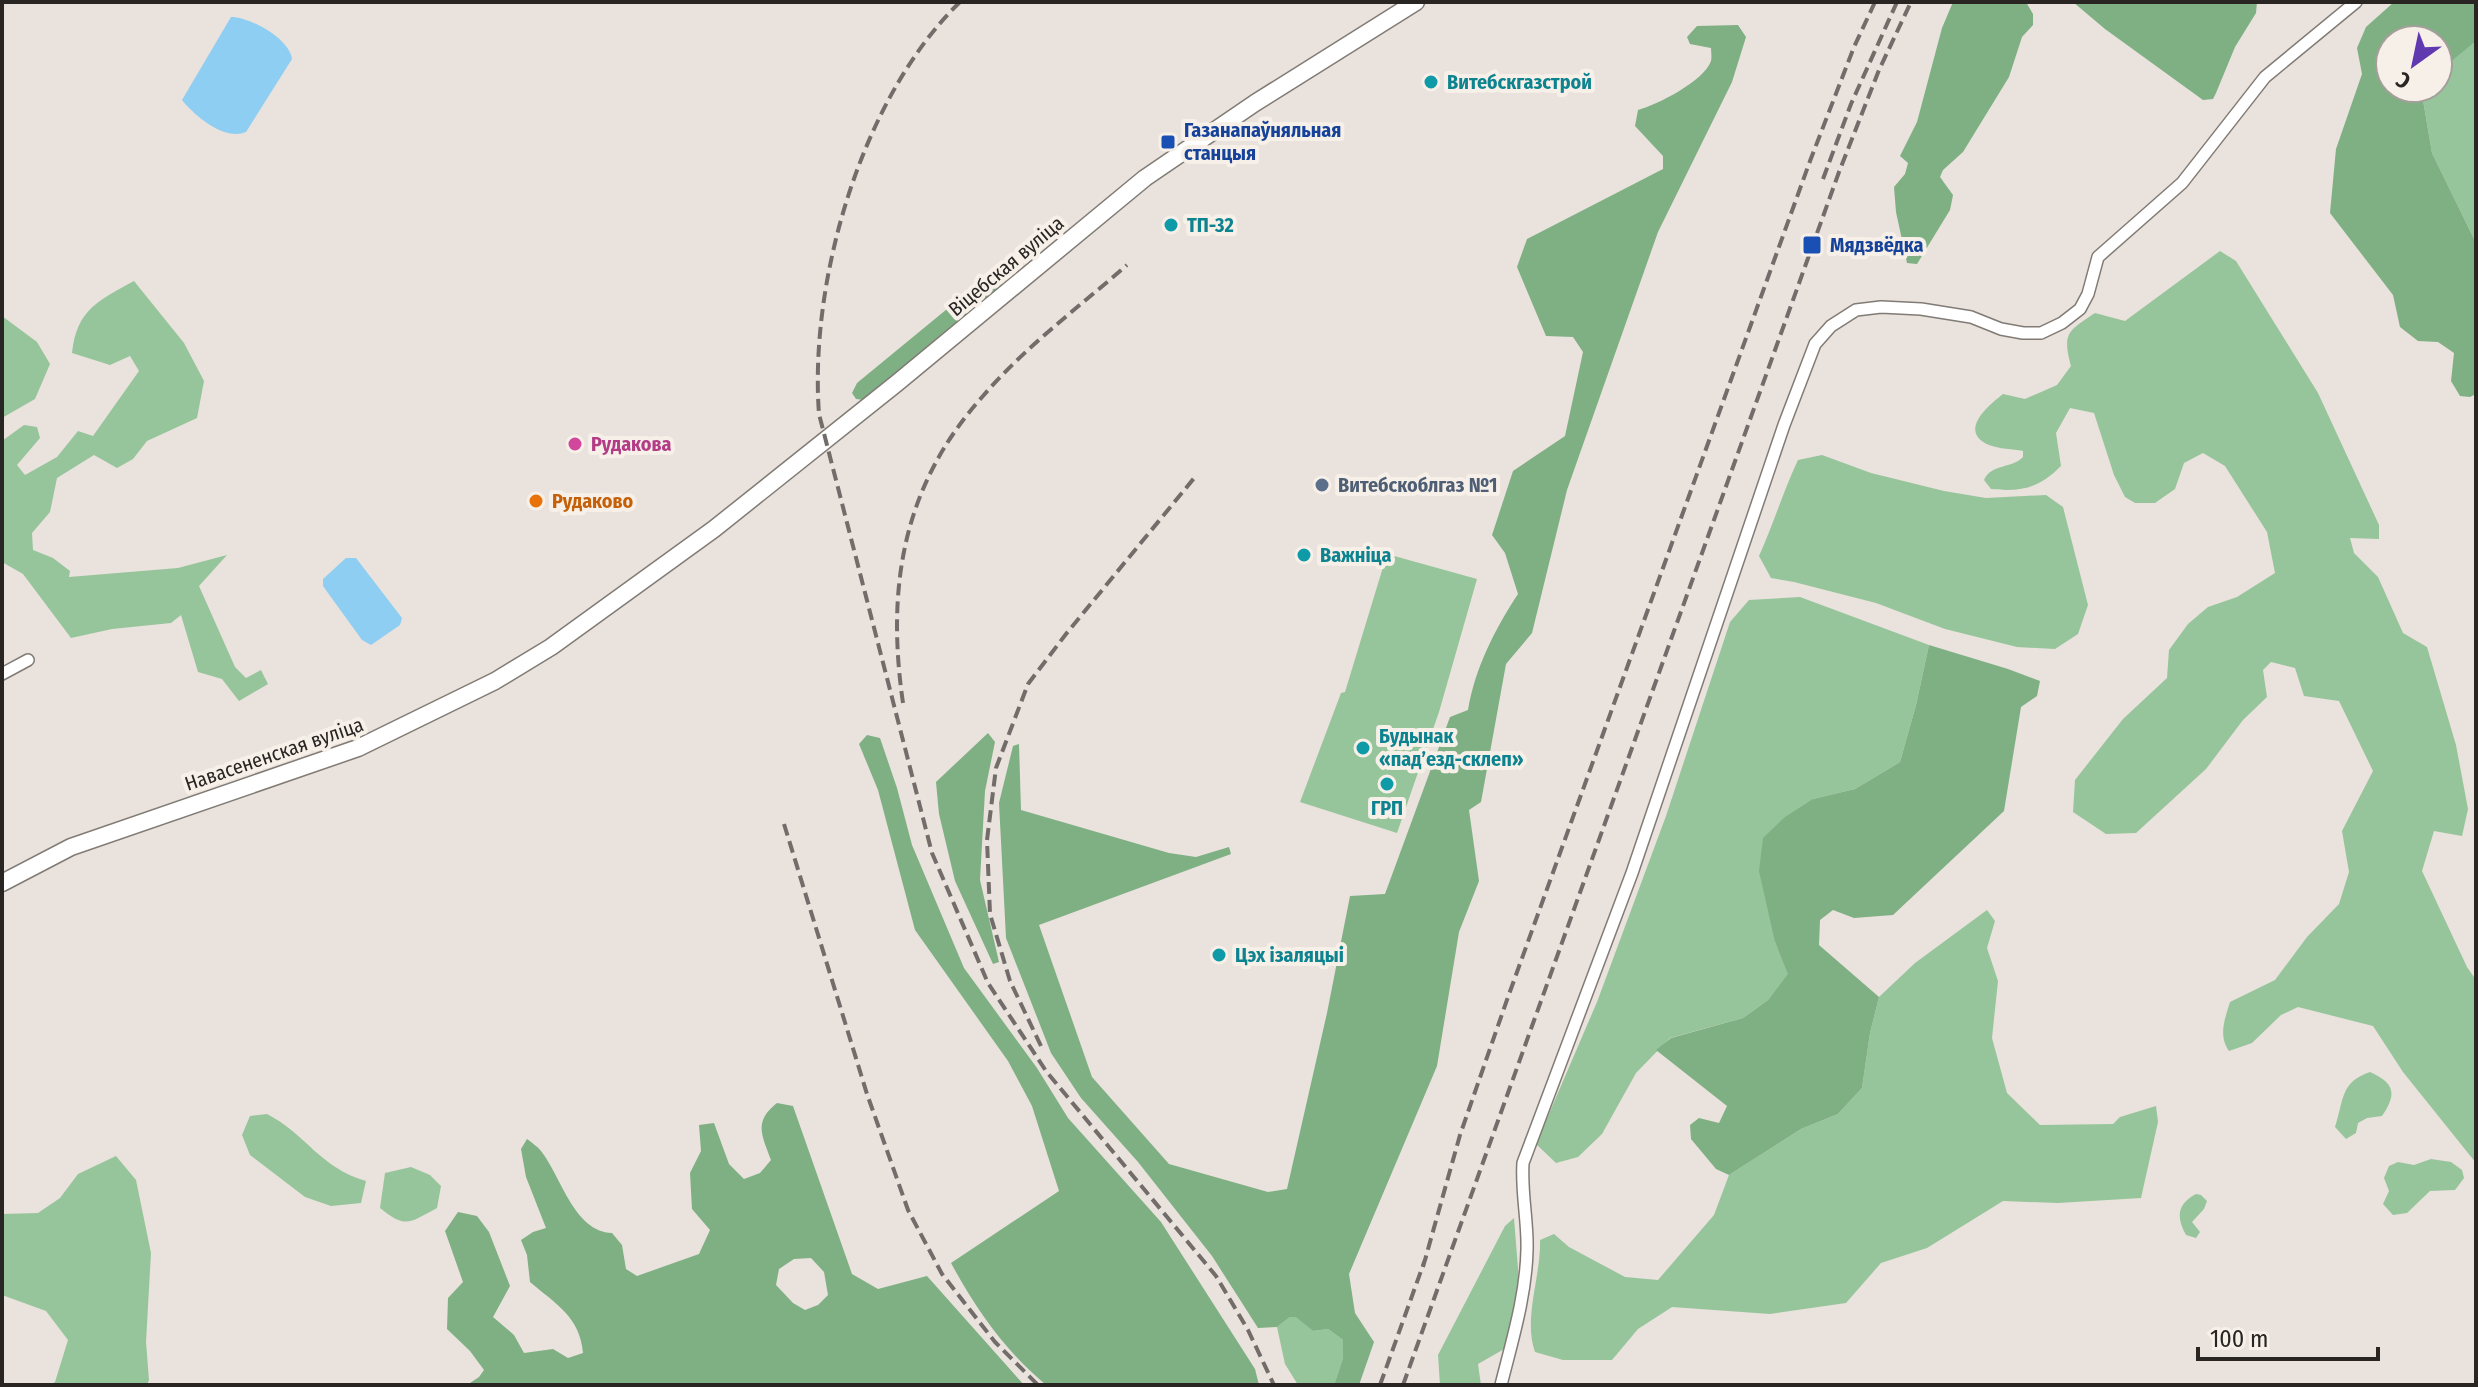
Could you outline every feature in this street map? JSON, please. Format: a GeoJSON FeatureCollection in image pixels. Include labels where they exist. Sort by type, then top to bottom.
{"type":"FeatureCollection","features":[{"type":"Feature","properties":{"kind":"main road","name":"Віцебская вуліца"},"geometry":{"type":"LineString","coordinates":[[551,647],[714,529],[1145,178],[1185,149],[1416,2]]}},
{"type":"Feature","properties":{"kind":"main road","name":"Навасененская вуліца"},"geometry":{"type":"LineString","coordinates":[[2,883],[71,847],[358,748],[495,681],[551,647]]}},
{"type":"Feature","properties":{"kind":"street"},"geometry":{"type":"LineString","coordinates":[[1501,1385],[1521,1308],[1527,1250],[1523,1163],[1632,873],[1784,425],[1815,344],[1831,326],[1856,310],[1881,307],[1921,309],[1971,317],[2001,329],[2023,333],[2041,333],[2062,323],[2080,309],[2088,294],[2098,257],[2182,183],[2265,77],[2356,2]]}},
{"type":"Feature","properties":{"kind":"street"},"geometry":{"type":"LineString","coordinates":[[2,674],[28,660]]}},
{"type":"Feature","properties":{"kind":"green space"},"geometry":{"type":"Polygon","coordinates":[[[1953,2],[2026,2],[2033,14],[2033,25],[2022,37],[2009,77],[1963,152],[1943,170],[1940,177],[1953,195],[1950,210],[1917,264],[1907,263],[1894,187],[1905,174],[1908,163],[1900,156],[1917,122],[1942,28],[1953,2]]]}},
{"type":"Feature","properties":{"kind":"green space"},"geometry":{"type":"Polygon","coordinates":[[[2073,2],[2257,2],[2256,13],[2235,47],[2213,99],[2203,100],[2073,2]]]}},
{"type":"Feature","properties":{"kind":"green space"},"geometry":{"type":"Polygon","coordinates":[[[2394,2],[2476,2],[2476,41],[2454,59],[2454,24],[2374,24],[2374,104],[2424,104],[2432,153],[2476,243],[2476,394],[2470,397],[2460,396],[2451,381],[2454,353],[2438,342],[2418,341],[2400,327],[2393,295],[2330,213],[2336,149],[2362,74],[2357,48],[2366,27],[2394,2]]]}},
{"type":"Feature","properties":{"kind":"green space"},"geometry":{"type":"Polygon","coordinates":[[[1738,25],[1746,37],[1732,82],[1658,232],[1567,490],[1532,633],[1506,664],[1481,802],[1469,810],[1479,881],[1459,932],[1437,1066],[1349,1274],[1355,1313],[1374,1342],[1359,1385],[1334,1385],[1343,1358],[1343,1340],[1328,1329],[1313,1331],[1296,1317],[1290,1317],[1277,1327],[1258,1328],[1212,1256],[1138,1162],[1081,1098],[1051,1053],[1006,938],[999,803],[1013,746],[1019,744],[1021,810],[1169,853],[1196,857],[1229,847],[1231,854],[1039,925],[1092,1077],[1169,1164],[1268,1192],[1287,1189],[1350,896],[1385,894],[1450,717],[1468,710],[1487,649],[1518,594],[1505,553],[1492,535],[1513,471],[1565,436],[1583,352],[1573,337],[1546,336],[1517,267],[1527,239],[1663,169],[1663,156],[1635,126],[1638,110],[1679,91],[1707,69],[1711,61],[1711,48],[1690,44],[1687,37],[1697,26],[1738,25]]]}},
{"type":"Feature","properties":{"kind":"green space"},"geometry":{"type":"Polygon","coordinates":[[[2476,41],[2476,243],[2432,153],[2424,104],[2454,104],[2454,58],[2476,41]]]}},
{"type":"Feature","properties":{"kind":"green space"},"geometry":{"type":"Polygon","coordinates":[[[2220,251],[2236,261],[2318,393],[2379,525],[2379,539],[2350,538],[2354,553],[2378,577],[2403,633],[2427,647],[2456,745],[2468,809],[2462,836],[2434,831],[2422,871],[2476,980],[2476,1163],[2403,1072],[2373,1026],[2298,1007],[2281,1015],[2252,1043],[2229,1051],[2224,1039],[2230,1002],[2275,980],[2307,937],[2339,904],[2349,872],[2342,831],[2373,771],[2339,701],[2304,696],[2295,668],[2271,662],[2263,670],[2267,697],[2243,720],[2206,769],[2136,833],[2106,834],[2073,812],[2075,780],[2123,719],[2167,678],[2169,650],[2188,624],[2208,607],[2237,597],[2275,573],[2267,532],[2225,466],[2203,453],[2184,463],[2175,489],[2155,503],[2135,503],[2125,497],[2114,475],[2094,413],[2070,408],[2056,433],[2061,466],[2029,487],[1991,489],[1984,480],[1988,475],[1997,468],[2018,461],[2023,457],[2023,451],[1989,445],[1980,439],[1976,426],[1984,411],[2003,394],[2025,399],[2057,385],[2071,366],[2068,339],[2079,324],[2095,313],[2125,321],[2220,251]]]}},
{"type":"Feature","properties":{"kind":"green space"},"geometry":{"type":"Polygon","coordinates":[[[1003,263],[1010,268],[1001,286],[875,394],[864,400],[856,399],[852,393],[857,383],[1003,263]]]}},
{"type":"Feature","properties":{"kind":"green space"},"geometry":{"type":"Polygon","coordinates":[[[134,281],[184,343],[204,381],[197,418],[147,441],[133,459],[117,468],[94,455],[57,478],[50,512],[32,533],[33,550],[53,558],[70,571],[69,577],[178,568],[227,555],[199,586],[235,667],[246,678],[261,670],[268,684],[239,701],[222,679],[198,672],[181,615],[171,623],[112,629],[71,638],[23,574],[2,562],[2,441],[24,425],[37,427],[40,438],[17,465],[25,475],[57,457],[78,431],[93,436],[139,371],[130,356],[110,365],[72,353],[75,338],[84,316],[91,308],[134,281]]]}},
{"type":"Feature","properties":{"kind":"green space"},"geometry":{"type":"Polygon","coordinates":[[[2,316],[37,342],[50,364],[35,399],[2,418],[2,316]]]}},
{"type":"Feature","properties":{"kind":"green space"},"geometry":{"type":"Polygon","coordinates":[[[1822,455],[1871,473],[1944,491],[1986,498],[2046,495],[2063,507],[2088,605],[2078,634],[2055,649],[2017,647],[1945,629],[1876,603],[1771,578],[1759,556],[1788,484],[1798,460],[1822,455]]]}},
{"type":"Feature","properties":{"kind":"green space"},"geometry":{"type":"Polygon","coordinates":[[[1387,554],[1477,579],[1439,712],[1397,833],[1300,802],[1341,693],[1345,692],[1387,554]]]}},
{"type":"Feature","properties":{"kind":"green space"},"geometry":{"type":"Polygon","coordinates":[[[1800,597],[1929,645],[1900,762],[1855,789],[1813,799],[1775,942],[1789,974],[1768,1000],[1743,1018],[1670,1038],[1636,1073],[1602,1134],[1578,1157],[1556,1163],[1536,1144],[1597,1002],[1666,816],[1730,622],[1749,600],[1800,597]]]}},
{"type":"Feature","properties":{"kind":"green space"},"geometry":{"type":"Polygon","coordinates":[[[1929,645],[2040,681],[2037,696],[2021,707],[2004,811],[1893,915],[1854,918],[1833,910],[1820,920],[1819,945],[1879,997],[1862,1088],[1838,1114],[1801,1129],[1729,1175],[1716,1169],[1691,1139],[1690,1125],[1699,1118],[1719,1123],[1727,1106],[1656,1050],[1671,1038],[1743,1018],[1768,1000],[1788,974],[1775,942],[1759,871],[1763,838],[1785,817],[1813,799],[1855,789],[1900,762],[1929,645]]]}},
{"type":"Feature","properties":{"kind":"green space"},"geometry":{"type":"Polygon","coordinates":[[[988,733],[995,742],[985,791],[980,880],[999,962],[993,964],[955,881],[939,814],[936,782],[988,733]]]}},
{"type":"Feature","properties":{"kind":"green space"},"geometry":{"type":"Polygon","coordinates":[[[867,735],[880,738],[912,845],[964,968],[1037,1068],[1068,1118],[1161,1222],[1255,1369],[1259,1385],[1046,1385],[1005,1344],[961,1280],[951,1263],[1059,1191],[1032,1106],[1008,1061],[915,930],[878,790],[859,744],[867,735]]]}},
{"type":"Feature","properties":{"kind":"green space"},"geometry":{"type":"Polygon","coordinates":[[[1987,910],[1995,921],[1987,948],[1998,981],[1992,1038],[2007,1093],[2040,1125],[2113,1124],[2120,1117],[2156,1106],[2158,1122],[2141,1198],[2058,1203],[2003,1201],[1927,1248],[1881,1263],[1846,1303],[1770,1314],[1672,1307],[1638,1329],[1612,1360],[1563,1360],[1535,1352],[1531,1325],[1540,1240],[1554,1234],[1569,1247],[1625,1277],[1658,1280],[1714,1215],[1729,1175],[1801,1129],[1838,1114],[1862,1088],[1879,997],[1915,963],[1987,910]]]}},
{"type":"Feature","properties":{"kind":"green space"},"geometry":{"type":"Polygon","coordinates":[[[2370,1072],[2389,1085],[2390,1101],[2382,1116],[2358,1123],[2356,1133],[2346,1139],[2335,1127],[2345,1093],[2353,1081],[2370,1072]]]}},
{"type":"Feature","properties":{"kind":"green space"},"geometry":{"type":"Polygon","coordinates":[[[777,1103],[793,1106],[852,1274],[878,1289],[927,1276],[1024,1385],[467,1385],[484,1370],[447,1329],[448,1298],[463,1282],[445,1231],[458,1212],[477,1216],[489,1232],[510,1286],[493,1317],[514,1335],[524,1353],[553,1349],[568,1358],[583,1353],[572,1321],[530,1282],[527,1255],[521,1240],[546,1228],[526,1177],[521,1149],[527,1139],[541,1151],[578,1213],[599,1230],[612,1233],[622,1245],[626,1269],[637,1276],[699,1254],[710,1230],[692,1209],[690,1173],[701,1151],[699,1125],[714,1123],[729,1164],[744,1179],[760,1173],[771,1160],[762,1129],[769,1110],[777,1103]],[[811,1258],[794,1259],[779,1269],[776,1285],[793,1303],[805,1310],[818,1305],[828,1295],[824,1272],[811,1258]]]}},
{"type":"Feature","properties":{"kind":"green space"},"geometry":{"type":"Polygon","coordinates":[[[267,1114],[337,1168],[366,1181],[361,1203],[331,1206],[305,1197],[250,1155],[242,1135],[250,1116],[267,1114]]]}},
{"type":"Feature","properties":{"kind":"green space"},"geometry":{"type":"Polygon","coordinates":[[[116,1156],[136,1180],[151,1253],[146,1342],[149,1380],[147,1385],[50,1385],[55,1382],[68,1340],[46,1311],[2,1295],[2,1214],[38,1213],[60,1198],[78,1174],[116,1156]]]}},
{"type":"Feature","properties":{"kind":"green space"},"geometry":{"type":"Polygon","coordinates":[[[2431,1159],[2451,1162],[2462,1170],[2464,1178],[2455,1190],[2430,1191],[2407,1213],[2393,1215],[2383,1204],[2389,1191],[2384,1178],[2389,1166],[2398,1162],[2414,1165],[2431,1159]]]}},
{"type":"Feature","properties":{"kind":"green space"},"geometry":{"type":"Polygon","coordinates":[[[411,1167],[430,1175],[441,1186],[437,1208],[408,1222],[396,1219],[380,1208],[385,1173],[411,1167]]]}},
{"type":"Feature","properties":{"kind":"green space"},"geometry":{"type":"Polygon","coordinates":[[[2196,1194],[2207,1201],[2192,1222],[2200,1232],[2196,1238],[2186,1235],[2180,1212],[2185,1202],[2196,1194]]]}},
{"type":"Feature","properties":{"kind":"green space"},"geometry":{"type":"Polygon","coordinates":[[[1514,1218],[1519,1281],[1506,1348],[1478,1364],[1481,1385],[1440,1385],[1438,1355],[1505,1226],[1514,1218]]]}},
{"type":"Feature","properties":{"kind":"green space"},"geometry":{"type":"Polygon","coordinates":[[[1290,1317],[1297,1317],[1313,1331],[1328,1329],[1343,1340],[1343,1358],[1334,1385],[1298,1385],[1285,1364],[1277,1327],[1290,1317]]]}},
{"type":"Feature","properties":{"kind":"water"},"geometry":{"type":"Polygon","coordinates":[[[231,17],[268,30],[290,51],[292,59],[246,132],[237,134],[211,125],[182,100],[231,17]]]}},
{"type":"Feature","properties":{"kind":"water"},"geometry":{"type":"Polygon","coordinates":[[[346,558],[356,558],[402,618],[400,625],[371,645],[362,640],[323,586],[323,579],[346,558]]]}},
{"type":"Feature","properties":{"kind":"railway"},"geometry":{"type":"LineString","coordinates":[[960,2],[925,41],[895,88],[870,139],[849,193],[833,250],[823,306],[818,362],[819,414],[932,853],[988,983],[1046,1071],[1216,1276],[1248,1330],[1274,1385]]}},
{"type":"Feature","properties":{"kind":"railway"},"geometry":{"type":"LineString","coordinates":[[1423,1267],[1460,1135],[1508,997],[1810,161],[1854,47],[1875,2]]}},
{"type":"Feature","properties":{"kind":"railway"},"geometry":{"type":"LineString","coordinates":[[1823,179],[1851,104],[1897,2]]}},
{"type":"Feature","properties":{"kind":"railway"},"geometry":{"type":"LineString","coordinates":[[1403,1385],[1839,172],[1879,70],[1911,2]]}},
{"type":"Feature","properties":{"kind":"railway"},"geometry":{"type":"LineString","coordinates":[[903,703],[897,619],[900,578],[918,502],[934,465],[956,430],[999,378],[1127,265]]}},
{"type":"Feature","properties":{"kind":"railway"},"geometry":{"type":"LineString","coordinates":[[1041,1046],[1010,981],[990,914],[987,840],[996,768],[1028,684],[1195,477]]}},
{"type":"Feature","properties":{"kind":"railway"},"geometry":{"type":"LineString","coordinates":[[784,824],[867,1094],[908,1210],[942,1274],[995,1342],[1038,1385]]}},
{"type":"Feature","properties":{"kind":"railway"},"geometry":{"type":"LineString","coordinates":[[1380,1385],[1426,1257]]}},
{"type":"Feature","properties":{"kind":"place","name":"Витебскгазстрой"},"geometry":{"type":"Point","coordinates":[1431,82]}},
{"type":"Feature","properties":{"kind":"place","name":"Газанапаўняльная станцыя"},"geometry":{"type":"Point","coordinates":[1168,142]}},
{"type":"Feature","properties":{"kind":"place","name":"ТП-32"},"geometry":{"type":"Point","coordinates":[1171,225]}},
{"type":"Feature","properties":{"kind":"place","name":"Мядзвёдка"},"geometry":{"type":"Point","coordinates":[1812,245]}},
{"type":"Feature","properties":{"kind":"place","name":"Рудакова"},"geometry":{"type":"Point","coordinates":[575,444]}},
{"type":"Feature","properties":{"kind":"place","name":"Витебскоблгаз №1"},"geometry":{"type":"Point","coordinates":[1322,485]}},
{"type":"Feature","properties":{"kind":"place","name":"Рудаково"},"geometry":{"type":"Point","coordinates":[536,501]}},
{"type":"Feature","properties":{"kind":"place","name":"Важніца"},"geometry":{"type":"Point","coordinates":[1304,555]}},
{"type":"Feature","properties":{"kind":"place","name":"Будынак «падʼезд-склеп»"},"geometry":{"type":"Point","coordinates":[1363,748]}},
{"type":"Feature","properties":{"kind":"place","name":"ГРП"},"geometry":{"type":"Point","coordinates":[1387,784]}},
{"type":"Feature","properties":{"kind":"place","name":"Цэх ізаляцыі"},"geometry":{"type":"Point","coordinates":[1219,955]}}]}
